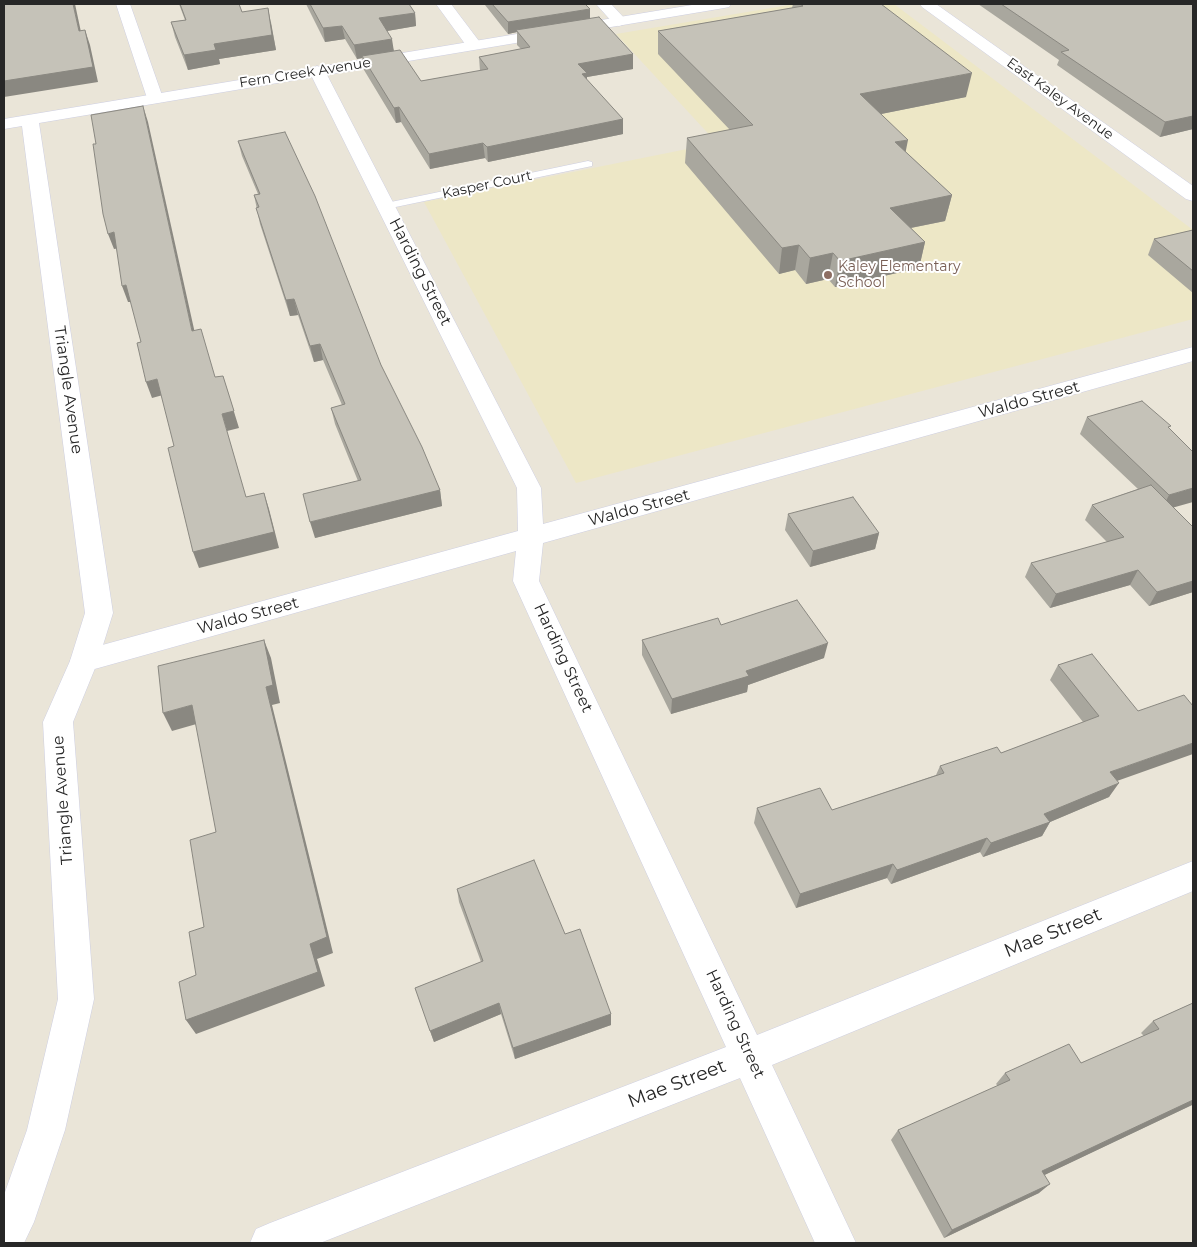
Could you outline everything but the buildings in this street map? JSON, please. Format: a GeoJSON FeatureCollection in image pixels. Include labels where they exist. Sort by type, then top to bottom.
{"type":"FeatureCollection","features":[{"type":"Feature","properties":{"kind":"street"},"geometry":{"type":"LineString","coordinates":[[124,4],[155,98]]}},
{"type":"Feature","properties":{"kind":"street"},"geometry":{"type":"LineString","coordinates":[[443,4],[474,45]]}},
{"type":"Feature","properties":{"kind":"street"},"geometry":{"type":"LineString","coordinates":[[602,4],[619,21]]}},
{"type":"Feature","properties":{"kind":"street","name":"Fern Creek Avenue"},"geometry":{"type":"LineString","coordinates":[[4,124],[724,4]]}},
{"type":"Feature","properties":{"kind":"street","name":"East Kaley Avenue"},"geometry":{"type":"LineString","coordinates":[[927,4],[1193,195]]}},
{"type":"Feature","properties":{"kind":"street","name":"Harding Street"},"geometry":{"type":"LineString","coordinates":[[317,71],[529,488],[531,538],[526,581],[836,1243]]}},
{"type":"Feature","properties":{"kind":"street","name":"Triangle Avenue"},"geometry":{"type":"LineString","coordinates":[[4,1242],[14,1222],[46,1130],[76,999],[58,722],[84,661],[99,613],[30,120]]}},
{"type":"Feature","properties":{"kind":"street","name":"Waldo Street"},"geometry":{"type":"LineString","coordinates":[[84,661],[1193,354]]}},
{"type":"Feature","properties":{"kind":"street","name":"Mae Street"},"geometry":{"type":"LineString","coordinates":[[270,1243],[750,1056],[1193,876]]}},
{"type":"Feature","properties":{"kind":"lane","name":"Kasper Court"},"geometry":{"type":"LineString","coordinates":[[386,206],[588,164]]}},
{"type":"Feature","properties":{"kind":"shaded area","name":"Kaley Elementary School"},"geometry":{"type":"Polygon","coordinates":[[[795,4],[894,4],[1193,230],[1193,319],[576,483],[424,202],[717,143],[616,34],[795,4]]]}},
{"type":"Feature","properties":{"kind":"place","name":"Kaley Elementary School"},"geometry":{"type":"Point","coordinates":[828,275]}}]}
